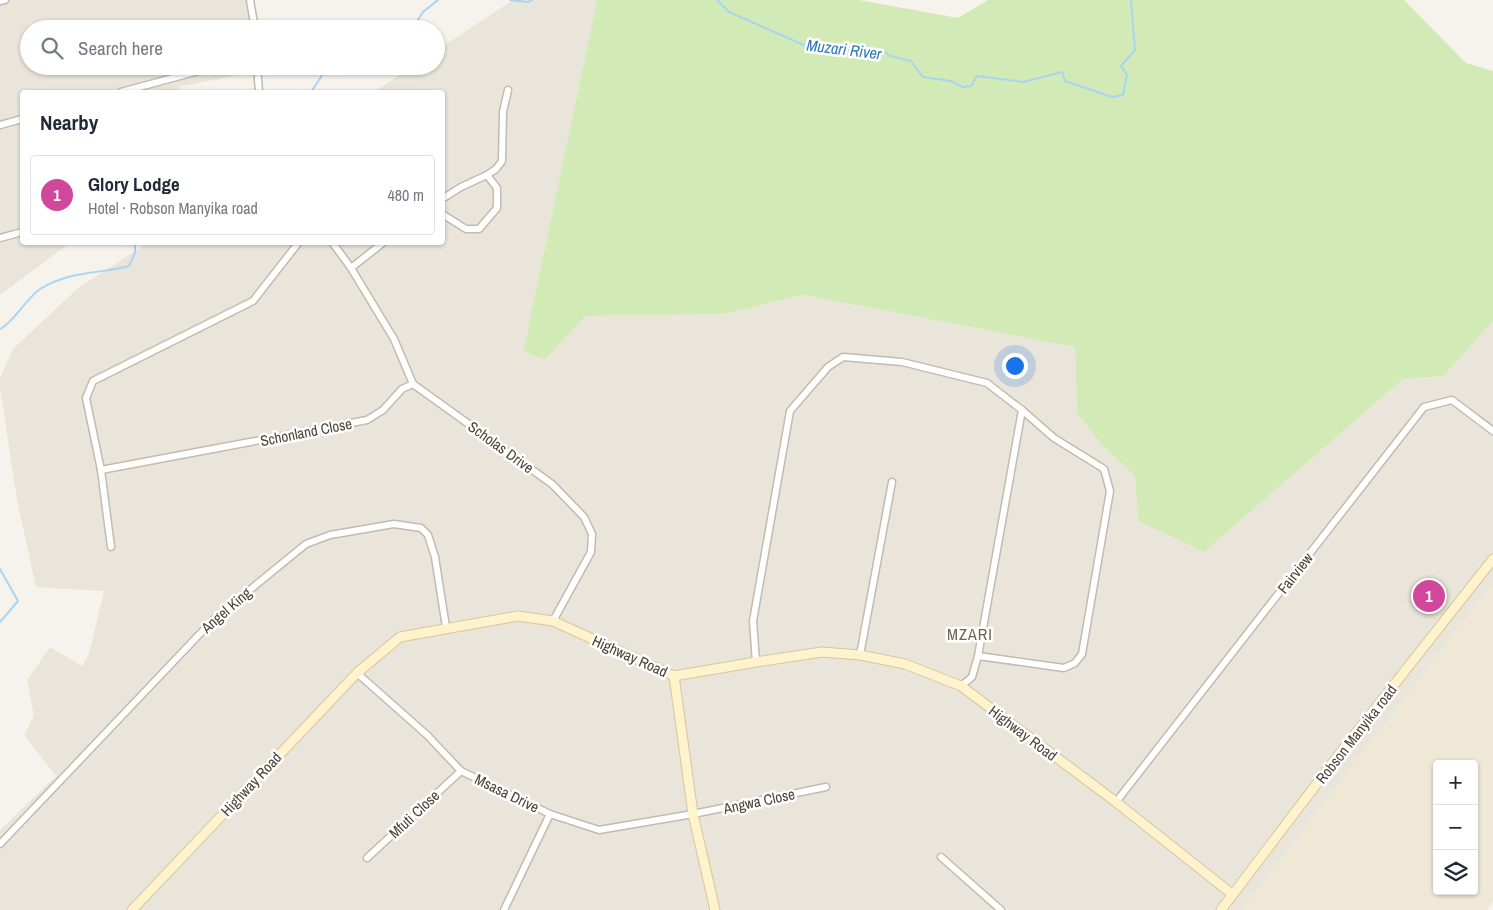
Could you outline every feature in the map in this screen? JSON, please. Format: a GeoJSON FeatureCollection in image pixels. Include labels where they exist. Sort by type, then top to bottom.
{"type":"FeatureCollection","features":[{"type":"Feature","properties":{"kind":"street"},"geometry":{"type":"LineString","coordinates":[[0,1],[5,0]]}},
{"type":"Feature","properties":{"kind":"street"},"geometry":{"type":"LineString","coordinates":[[250,0],[253,20]]}},
{"type":"Feature","properties":{"kind":"street"},"geometry":{"type":"LineString","coordinates":[[128,90],[184,75]]}},
{"type":"Feature","properties":{"kind":"street"},"geometry":{"type":"LineString","coordinates":[[258,75],[259,90]]}},
{"type":"Feature","properties":{"kind":"street"},"geometry":{"type":"LineString","coordinates":[[445,197],[460,186],[487,175],[496,169],[502,160],[503,112],[508,90]]}},
{"type":"Feature","properties":{"kind":"street"},"geometry":{"type":"LineString","coordinates":[[0,125],[20,120]]}},
{"type":"Feature","properties":{"kind":"street"},"geometry":{"type":"LineString","coordinates":[[445,216],[466,228],[479,229],[496,208],[497,188],[487,175]]}},
{"type":"Feature","properties":{"kind":"street"},"geometry":{"type":"LineString","coordinates":[[0,238],[20,233]]}},
{"type":"Feature","properties":{"kind":"street"},"geometry":{"type":"LineString","coordinates":[[111,547],[101,470],[86,398],[93,382],[253,301],[297,245]]}},
{"type":"Feature","properties":{"kind":"street"},"geometry":{"type":"LineString","coordinates":[[334,245],[351,268],[394,339],[413,384]]}},
{"type":"Feature","properties":{"kind":"street"},"geometry":{"type":"LineString","coordinates":[[351,268],[380,245]]}},
{"type":"Feature","properties":{"kind":"street"},"geometry":{"type":"LineString","coordinates":[[756,662],[753,621],[790,411],[828,367],[843,357],[902,362],[987,383],[1054,438],[1104,469],[1110,491],[1082,654],[1075,663],[1064,668],[978,656]]}},
{"type":"Feature","properties":{"kind":"street","name":"Schonland Close"},"geometry":{"type":"LineString","coordinates":[[101,470],[367,420],[383,410],[402,389],[413,384]]}},
{"type":"Feature","properties":{"kind":"street","name":"Scholas Drive"},"geometry":{"type":"LineString","coordinates":[[413,384],[552,484],[584,517],[592,534],[591,552],[553,621]]}},
{"type":"Feature","properties":{"kind":"street","name":"Fairview"},"geometry":{"type":"LineString","coordinates":[[1116,802],[1424,407],[1452,400],[1493,431]]}},
{"type":"Feature","properties":{"kind":"street"},"geometry":{"type":"LineString","coordinates":[[961,686],[972,677],[978,656],[1022,410]]}},
{"type":"Feature","properties":{"kind":"street"},"geometry":{"type":"LineString","coordinates":[[860,655],[892,482]]}},
{"type":"Feature","properties":{"kind":"street","name":"Angel King"},"geometry":{"type":"LineString","coordinates":[[0,844],[212,620],[306,544],[330,535],[394,524],[421,528],[428,536],[435,557],[446,627]]}},
{"type":"Feature","properties":{"kind":"street","name":"Robson Manyika road"},"geometry":{"type":"LineString","coordinates":[[1221,910],[1340,753],[1493,559]]}},
{"type":"Feature","properties":{"kind":"street","name":"Highway Road"},"geometry":{"type":"LineString","coordinates":[[132,910],[356,673],[400,637],[446,627],[518,616],[553,621],[674,676],[822,652],[860,655],[905,664],[961,686],[1116,802],[1232,894]]}},
{"type":"Feature","properties":{"kind":"street","name":"Msasa Drive"},"geometry":{"type":"LineString","coordinates":[[356,673],[427,736],[461,771],[550,814],[599,830],[693,814]]}},
{"type":"Feature","properties":{"kind":"street"},"geometry":{"type":"LineString","coordinates":[[674,676],[693,814],[715,910]]}},
{"type":"Feature","properties":{"kind":"street","name":"Mfuti Close"},"geometry":{"type":"LineString","coordinates":[[367,858],[461,771]]}},
{"type":"Feature","properties":{"kind":"street","name":"Angwa Close"},"geometry":{"type":"LineString","coordinates":[[693,814],[826,787]]}},
{"type":"Feature","properties":{"kind":"street"},"geometry":{"type":"LineString","coordinates":[[504,910],[550,814]]}},
{"type":"Feature","properties":{"kind":"street"},"geometry":{"type":"LineString","coordinates":[[941,857],[1001,910]]}},
{"type":"Feature","properties":{"kind":"shaded area"},"geometry":{"type":"Polygon","coordinates":[[[0,0],[246,0],[250,20],[20,20],[20,75],[237,75],[178,87],[179,90],[20,90],[20,245],[67,245],[0,295],[0,0]]]}},
{"type":"Feature","properties":{"kind":"shaded area"},"geometry":{"type":"Polygon","coordinates":[[[513,0],[597,0],[523,352],[545,359],[586,316],[724,314],[803,295],[1075,347],[1077,413],[1101,444],[1135,476],[1138,521],[1204,552],[1403,379],[1444,376],[1493,321],[1493,583],[1242,910],[0,910],[0,830],[56,776],[24,735],[34,716],[27,680],[50,647],[82,666],[89,654],[104,591],[36,587],[17,500],[0,387],[0,378],[13,349],[77,289],[144,245],[445,245],[445,90],[377,90],[400,75],[445,75],[445,45],[513,0]]]}},
{"type":"Feature","properties":{"kind":"shaded area"},"geometry":{"type":"Polygon","coordinates":[[[1493,583],[1493,902],[1487,910],[1242,910],[1493,583]]]}},
{"type":"Feature","properties":{"kind":"green space"},"geometry":{"type":"Polygon","coordinates":[[[597,0],[859,0],[958,18],[988,0],[1404,0],[1466,63],[1493,71],[1493,321],[1444,376],[1403,379],[1204,552],[1138,521],[1135,476],[1101,444],[1077,413],[1075,347],[803,295],[724,314],[586,316],[545,359],[523,352],[597,0]]]}},
{"type":"Feature","properties":{"kind":"waterway"},"geometry":{"type":"LineString","coordinates":[[418,20],[423,12],[438,0]]}},
{"type":"Feature","properties":{"kind":"waterway"},"geometry":{"type":"LineString","coordinates":[[510,0],[528,2],[532,0]]}},
{"type":"Feature","properties":{"kind":"waterway","name":"Muzari River"},"geometry":{"type":"LineString","coordinates":[[717,0],[729,12],[806,46],[861,53],[884,51],[890,56],[911,61],[923,77],[951,81],[963,87],[971,86],[977,76],[1023,82],[1062,72],[1065,81],[1112,97],[1123,95],[1127,75],[1121,66],[1135,50],[1131,0]]}},
{"type":"Feature","properties":{"kind":"waterway"},"geometry":{"type":"LineString","coordinates":[[312,90],[322,75]]}},
{"type":"Feature","properties":{"kind":"waterway"},"geometry":{"type":"LineString","coordinates":[[0,329],[9,322],[35,293],[51,283],[73,276],[129,266],[135,253],[135,245]]}},
{"type":"Feature","properties":{"kind":"waterway","name":"Muzari River"},"geometry":{"type":"LineString","coordinates":[[0,569],[18,601],[0,622]]}},
{"type":"Feature","properties":{"kind":"place","name":"Glory Lodge"},"geometry":{"type":"Point","coordinates":[1429,596]}},
{"type":"Feature","properties":{"kind":"district","name":"MZARI"},"geometry":{"type":"Point","coordinates":[970,634]}}]}
